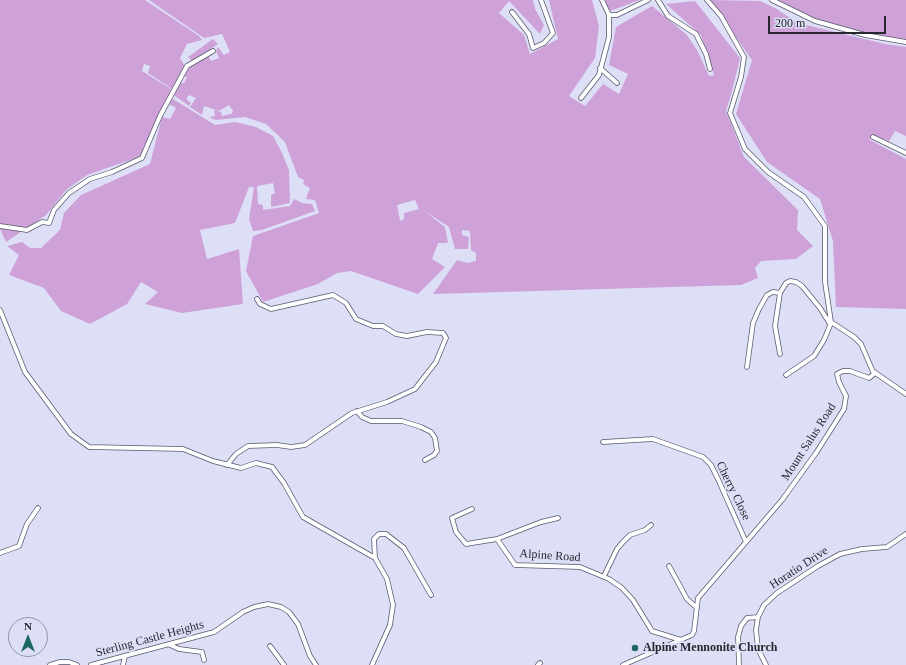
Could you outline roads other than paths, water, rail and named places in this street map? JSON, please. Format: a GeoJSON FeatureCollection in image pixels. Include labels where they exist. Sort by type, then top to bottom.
{"type":"FeatureCollection","features":[{"type":"Feature","properties":{"kind":"street"},"geometry":{"type":"LineString","coordinates":[[512,12],[529,34],[533,48],[544,43],[552,33],[541,0]]}},
{"type":"Feature","properties":{"kind":"street"},"geometry":{"type":"LineString","coordinates":[[581,98],[599,75],[609,37],[609,15],[602,0]]}},
{"type":"Feature","properties":{"kind":"street"},"geometry":{"type":"LineString","coordinates":[[609,15],[617,15],[648,0]]}},
{"type":"Feature","properties":{"kind":"street"},"geometry":{"type":"LineString","coordinates":[[658,0],[668,16],[696,34],[706,54],[710,69]]}},
{"type":"Feature","properties":{"kind":"street"},"geometry":{"type":"LineString","coordinates":[[707,0],[721,16],[744,57],[741,77],[730,113],[745,149],[768,172],[804,197],[825,226],[826,282],[830,323],[824,340],[814,356],[786,375]]}},
{"type":"Feature","properties":{"kind":"street"},"geometry":{"type":"LineString","coordinates":[[772,0],[815,21],[865,35],[906,42]]}},
{"type":"Feature","properties":{"kind":"street"},"geometry":{"type":"LineString","coordinates":[[0,226],[27,230],[42,222],[49,223],[54,210],[69,193],[90,178],[112,172],[142,158],[160,116],[187,66],[213,51]]}},
{"type":"Feature","properties":{"kind":"street"},"geometry":{"type":"LineString","coordinates":[[600,68],[617,83]]}},
{"type":"Feature","properties":{"kind":"street"},"geometry":{"type":"LineString","coordinates":[[873,137],[906,153]]}},
{"type":"Feature","properties":{"kind":"street"},"geometry":{"type":"LineString","coordinates":[[780,354],[776,326],[780,293],[786,283],[790,281],[802,286],[830,323],[854,337],[861,344],[874,371],[906,394]]}},
{"type":"Feature","properties":{"kind":"street"},"geometry":{"type":"LineString","coordinates":[[747,367],[753,323],[759,309],[767,295],[773,292],[780,293]]}},
{"type":"Feature","properties":{"kind":"street"},"geometry":{"type":"LineString","coordinates":[[227,465],[236,454],[248,446],[277,445],[291,447],[305,445],[352,413],[415,389],[436,362],[446,338],[443,333],[428,332],[407,336],[396,334],[383,326],[373,326],[356,319],[346,303],[333,295],[271,309],[260,304],[257,299]]}},
{"type":"Feature","properties":{"kind":"street"},"geometry":{"type":"LineString","coordinates":[[0,310],[25,372],[71,434],[89,447],[183,449],[213,461],[241,468],[256,463],[272,468],[284,483],[303,517],[375,558]]}},
{"type":"Feature","properties":{"kind":"street","name":"Mount Salus Road"},"geometry":{"type":"LineString","coordinates":[[623,665],[631,663],[682,640],[694,631],[698,598],[782,500],[816,453],[844,409],[846,396],[837,374],[843,371],[850,371],[869,378],[873,376],[874,371]]}},
{"type":"Feature","properties":{"kind":"street"},"geometry":{"type":"LineString","coordinates":[[357,411],[362,417],[371,421],[402,421],[431,432],[435,438],[437,451],[434,455],[425,460]]}},
{"type":"Feature","properties":{"kind":"street","name":"Cherry Close"},"geometry":{"type":"LineString","coordinates":[[603,442],[653,439],[704,457],[711,465],[718,479],[746,542]]}},
{"type":"Feature","properties":{"kind":"street"},"geometry":{"type":"LineString","coordinates":[[0,552],[19,546],[27,524],[38,508]]}},
{"type":"Feature","properties":{"kind":"street"},"geometry":{"type":"LineString","coordinates":[[472,509],[452,518],[456,532],[466,544],[497,539],[541,522],[558,518]]}},
{"type":"Feature","properties":{"kind":"street"},"geometry":{"type":"LineString","coordinates":[[604,576],[617,549],[623,542],[630,535],[645,530],[651,525]]}},
{"type":"Feature","properties":{"kind":"street"},"geometry":{"type":"LineString","coordinates":[[372,665],[390,626],[393,605],[387,579],[375,558],[374,539],[379,534],[386,534],[404,548],[431,595]]}},
{"type":"Feature","properties":{"kind":"street","name":"Horatio Drive"},"geometry":{"type":"LineString","coordinates":[[766,665],[758,649],[756,630],[758,617],[764,605],[777,593],[818,566],[840,554],[862,549],[888,547],[906,534]]}},
{"type":"Feature","properties":{"kind":"street","name":"Alpine Road"},"geometry":{"type":"LineString","coordinates":[[497,539],[515,565],[580,567],[604,576],[622,588],[633,600],[652,631],[682,640]]}},
{"type":"Feature","properties":{"kind":"street"},"geometry":{"type":"LineString","coordinates":[[669,566],[687,599],[697,608]]}},
{"type":"Feature","properties":{"kind":"street","name":"Sterling Castle Heights"},"geometry":{"type":"LineString","coordinates":[[91,665],[214,632],[243,612],[254,607],[268,604],[281,607],[289,612],[298,624],[310,656],[316,665]]}},
{"type":"Feature","properties":{"kind":"street"},"geometry":{"type":"LineString","coordinates":[[739,665],[738,637],[741,626],[747,618],[758,617]]}},
{"type":"Feature","properties":{"kind":"street"},"geometry":{"type":"LineString","coordinates":[[170,645],[179,649],[202,652],[204,660]]}},
{"type":"Feature","properties":{"kind":"street"},"geometry":{"type":"LineString","coordinates":[[270,646],[284,665]]}},
{"type":"Feature","properties":{"kind":"street"},"geometry":{"type":"LineString","coordinates":[[123,665],[125,656]]}},
{"type":"Feature","properties":{"kind":"street"},"geometry":{"type":"LineString","coordinates":[[50,665],[60,662],[69,662],[77,665]]}},
{"type":"Feature","properties":{"kind":"place","name":"Alpine Mennonite Church"},"geometry":{"type":"Point","coordinates":[635,648]}}]}
